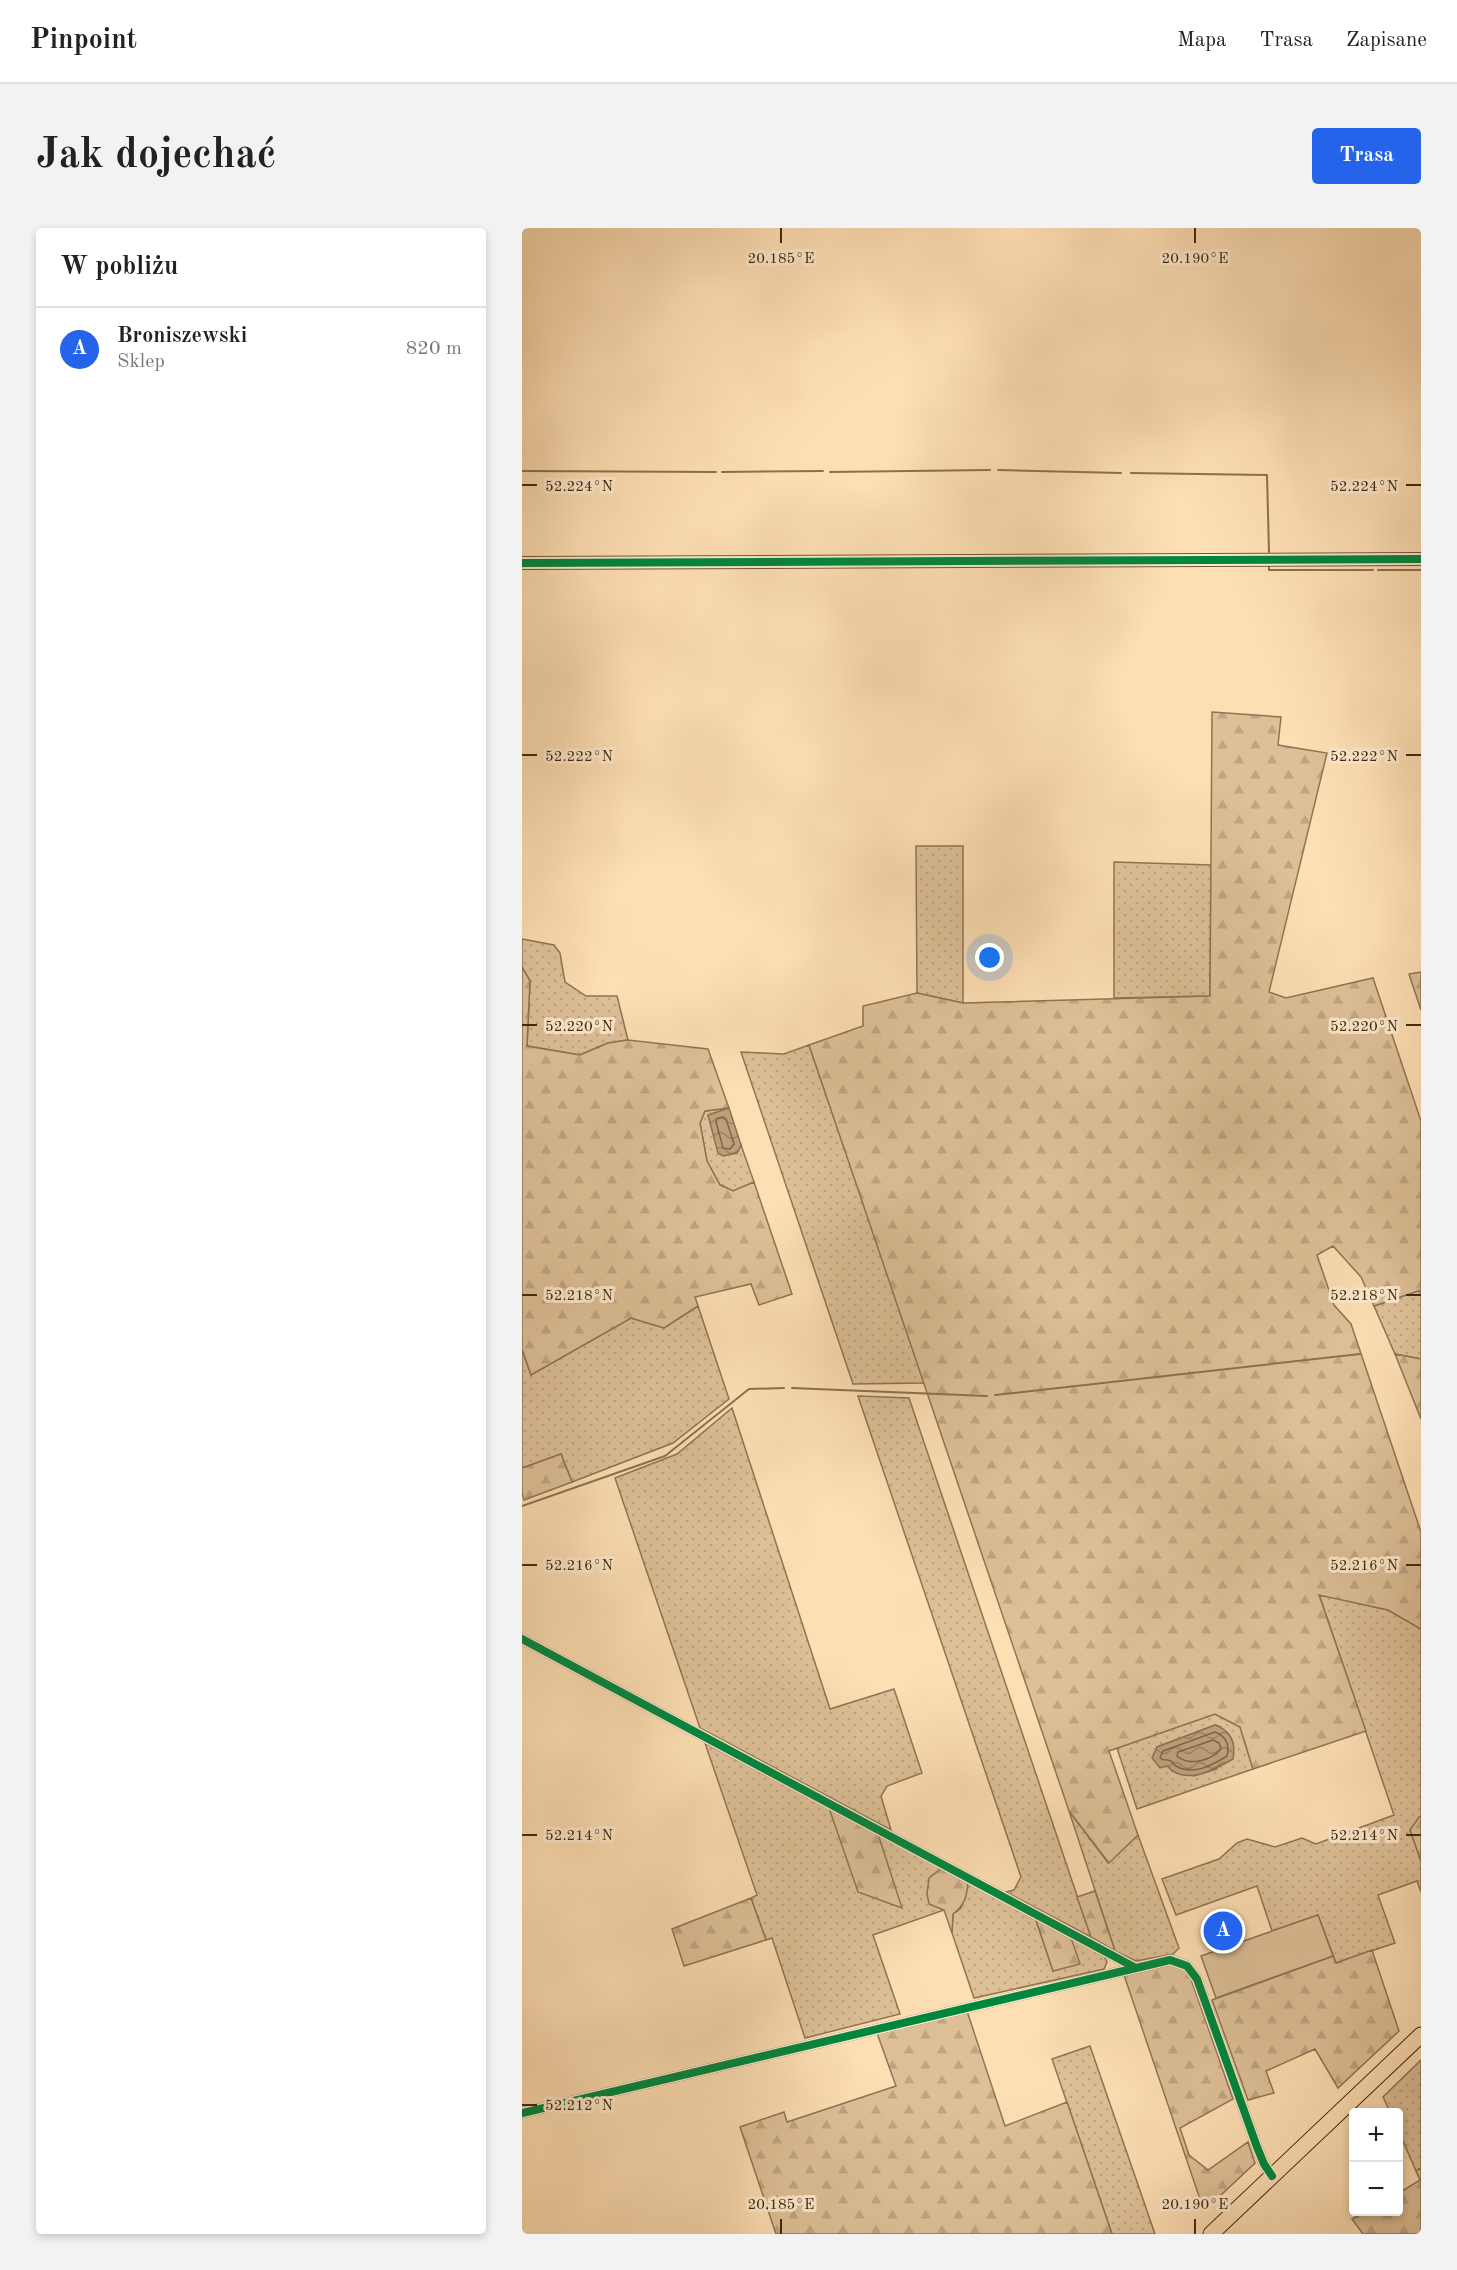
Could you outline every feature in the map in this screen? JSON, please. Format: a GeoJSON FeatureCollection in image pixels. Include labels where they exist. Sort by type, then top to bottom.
{"type":"FeatureCollection","features":[{"type":"Feature","properties":{"kind":"main road"},"geometry":{"type":"LineString","coordinates":[[1212,2234],[1421,2035]]}},
{"type":"Feature","properties":{"kind":"street"},"geometry":{"type":"LineString","coordinates":[[522,563],[1421,559]]}},
{"type":"Feature","properties":{"kind":"street"},"geometry":{"type":"LineString","coordinates":[[522,1639],[1134,1967]]}},
{"type":"Feature","properties":{"kind":"street"},"geometry":{"type":"LineString","coordinates":[[522,2113],[1170,1960],[1182,1962],[1194,1973],[1257,2147],[1272,2176]]}},
{"type":"Feature","properties":{"kind":"green space"},"geometry":{"type":"Polygon","coordinates":[[[1212,712],[1281,717],[1278,745],[1327,753],[1269,992],[1286,998],[1373,978],[1421,1121],[1421,1290],[1374,1306],[1361,1277],[1333,1246],[1317,1255],[1334,1305],[1351,1324],[1421,1532],[1421,1629],[1388,1610],[1319,1595],[1366,1731],[1253,1769],[1240,1727],[1215,1714],[1109,1751],[1138,1835],[1109,1863],[1069,1811],[809,1045],[863,1026],[863,1006],[917,993],[963,1003],[1210,996],[1212,712]]]}},
{"type":"Feature","properties":{"kind":"green space"},"geometry":{"type":"Polygon","coordinates":[[[916,846],[963,846],[963,1003],[917,993],[916,846]]]}},
{"type":"Feature","properties":{"kind":"green space"},"geometry":{"type":"Polygon","coordinates":[[[1114,862],[1211,865],[1210,996],[1114,998],[1114,862]]]}},
{"type":"Feature","properties":{"kind":"green space"},"geometry":{"type":"Polygon","coordinates":[[[522,939],[554,945],[560,953],[565,982],[586,996],[617,996],[628,1040],[608,1043],[580,1055],[527,1046],[530,981],[522,967],[522,939]]]}},
{"type":"Feature","properties":{"kind":"green space"},"geometry":{"type":"Polygon","coordinates":[[[522,967],[530,981],[527,1046],[580,1055],[608,1043],[628,1040],[708,1049],[729,1108],[705,1111],[700,1123],[707,1161],[720,1185],[733,1191],[754,1182],[792,1294],[759,1305],[751,1284],[695,1297],[698,1306],[664,1328],[631,1318],[531,1375],[522,1349],[522,967]]]}},
{"type":"Feature","properties":{"kind":"green space"},"geometry":{"type":"Polygon","coordinates":[[[1421,972],[1421,1010],[1409,974],[1421,972]]]}},
{"type":"Feature","properties":{"kind":"green space"},"geometry":{"type":"Polygon","coordinates":[[[809,1045],[925,1383],[853,1384],[741,1052],[784,1054],[809,1045]]]}},
{"type":"Feature","properties":{"kind":"green space"},"geometry":{"type":"Polygon","coordinates":[[[729,1108],[708,1116],[737,1153],[741,1145],[754,1182],[733,1191],[720,1185],[707,1161],[700,1123],[705,1111],[729,1108]]]}},
{"type":"Feature","properties":{"kind":"green space"},"geometry":{"type":"Polygon","coordinates":[[[1421,1290],[1421,1359],[1395,1354],[1374,1306],[1421,1290]]]}},
{"type":"Feature","properties":{"kind":"green space"},"geometry":{"type":"Polygon","coordinates":[[[698,1306],[729,1399],[673,1443],[572,1482],[561,1454],[522,1468],[522,1349],[531,1375],[631,1318],[664,1328],[698,1306]]]}},
{"type":"Feature","properties":{"kind":"green space"},"geometry":{"type":"Polygon","coordinates":[[[1395,1354],[1421,1359],[1421,1419],[1395,1354]]]}},
{"type":"Feature","properties":{"kind":"green space"},"geometry":{"type":"Polygon","coordinates":[[[858,1396],[909,1398],[1091,1937],[1006,1892],[1014,1890],[1021,1877],[858,1396]]]}},
{"type":"Feature","properties":{"kind":"green space"},"geometry":{"type":"Polygon","coordinates":[[[732,1408],[830,1709],[894,1689],[922,1773],[887,1786],[881,1796],[891,1830],[700,1728],[615,1478],[677,1454],[732,1408]]]}},
{"type":"Feature","properties":{"kind":"green space"},"geometry":{"type":"Polygon","coordinates":[[[561,1454],[572,1482],[524,1500],[522,1468],[561,1454]]]}},
{"type":"Feature","properties":{"kind":"green space"},"geometry":{"type":"Polygon","coordinates":[[[1319,1594],[1388,1610],[1421,1629],[1421,1817],[1410,1830],[1421,1861],[1421,1892],[1417,1881],[1378,1895],[1395,1943],[1336,1963],[1318,1915],[1272,1931],[1257,1886],[1176,1915],[1162,1879],[1219,1859],[1237,1843],[1247,1839],[1275,1847],[1302,1838],[1316,1844],[1394,1815],[1319,1594]]]}},
{"type":"Feature","properties":{"kind":"green space"},"geometry":{"type":"Polygon","coordinates":[[[1215,1714],[1240,1727],[1253,1769],[1137,1809],[1117,1748],[1215,1714]],[[1215,1725],[1157,1747],[1172,1771],[1194,1776],[1217,1769],[1221,1727],[1215,1725]]]}},
{"type":"Feature","properties":{"kind":"green space"},"geometry":{"type":"Polygon","coordinates":[[[705,1743],[942,1868],[930,1904],[944,1910],[873,1935],[900,2014],[805,2038],[772,1938],[766,1940],[751,1898],[757,1895],[705,1743]]]}},
{"type":"Feature","properties":{"kind":"green space"},"geometry":{"type":"Polygon","coordinates":[[[829,1808],[878,1834],[902,1908],[858,1892],[829,1808]]]}},
{"type":"Feature","properties":{"kind":"green space"},"geometry":{"type":"Polygon","coordinates":[[[1069,1811],[1108,1863],[1138,1835],[1179,1948],[1173,1954],[1136,1961],[1115,1951],[1069,1811]]]}},
{"type":"Feature","properties":{"kind":"green space"},"geometry":{"type":"Polygon","coordinates":[[[1421,1817],[1421,1861],[1410,1830],[1421,1817]]]}},
{"type":"Feature","properties":{"kind":"green space"},"geometry":{"type":"Polygon","coordinates":[[[942,1868],[968,1882],[965,1900],[953,1914],[952,1933],[944,1910],[929,1904],[927,1894],[929,1878],[942,1868]]]}},
{"type":"Feature","properties":{"kind":"green space"},"geometry":{"type":"Polygon","coordinates":[[[968,1882],[1036,1920],[1053,1971],[1071,1938],[1104,1956],[1107,1962],[1104,1969],[974,1998],[952,1933],[953,1914],[961,1908],[968,1882]]]}},
{"type":"Feature","properties":{"kind":"green space"},"geometry":{"type":"Polygon","coordinates":[[[1095,1891],[1115,1951],[1091,1937],[1077,1897],[1095,1891]]]}},
{"type":"Feature","properties":{"kind":"green space"},"geometry":{"type":"Polygon","coordinates":[[[751,1898],[766,1940],[684,1966],[672,1929],[751,1898]]]}},
{"type":"Feature","properties":{"kind":"green space"},"geometry":{"type":"Polygon","coordinates":[[[1318,1915],[1333,1956],[1216,1998],[1201,1956],[1318,1915]]]}},
{"type":"Feature","properties":{"kind":"green space"},"geometry":{"type":"Polygon","coordinates":[[[1036,1920],[1071,1938],[1080,1964],[1053,1971],[1036,1920]]]}},
{"type":"Feature","properties":{"kind":"green space"},"geometry":{"type":"Polygon","coordinates":[[[1372,1950],[1399,2031],[1338,2088],[1315,2049],[1266,2071],[1274,2093],[1248,2100],[1212,2000],[1333,1956],[1336,1963],[1372,1950]]]}},
{"type":"Feature","properties":{"kind":"green space"},"geometry":{"type":"Polygon","coordinates":[[[1171,1964],[1182,1968],[1190,1976],[1233,2099],[1180,2128],[1189,2155],[1208,2170],[1248,2142],[1255,2163],[1204,2211],[1124,1975],[1171,1964]]]}},
{"type":"Feature","properties":{"kind":"green space"},"geometry":{"type":"Polygon","coordinates":[[[967,2011],[1005,2126],[1067,2102],[1112,2234],[776,2234],[740,2127],[784,2112],[787,2122],[896,2086],[877,2033],[967,2011]]]}},
{"type":"Feature","properties":{"kind":"green space"},"geometry":{"type":"Polygon","coordinates":[[[1090,2046],[1155,2234],[1112,2234],[1052,2059],[1090,2046]]]}},
{"type":"Feature","properties":{"kind":"green space"},"geometry":{"type":"Polygon","coordinates":[[[1421,2060],[1421,2168],[1416,2171],[1403,2141],[1403,2108],[1388,2108],[1383,2097],[1421,2060]]]}},
{"type":"Feature","properties":{"kind":"green space"},"geometry":{"type":"Polygon","coordinates":[[[1421,2168],[1421,2234],[1363,2234],[1352,2219],[1358,2216],[1403,2216],[1403,2191],[1420,2180],[1416,2171],[1421,2168]]]}},
{"type":"Feature","properties":{"kind":"water"},"geometry":{"type":"Polygon","coordinates":[[[729,1108],[741,1145],[737,1153],[723,1156],[718,1153],[708,1115],[729,1108]]]}},
{"type":"Feature","properties":{"kind":"water"},"geometry":{"type":"Polygon","coordinates":[[[1215,1725],[1232,1738],[1233,1759],[1200,1774],[1182,1775],[1167,1766],[1160,1768],[1152,1758],[1157,1747],[1215,1725]]]}},
{"type":"Feature","properties":{"kind":"waterway"},"geometry":{"type":"LineString","coordinates":[[830,472],[990,470]]}},
{"type":"Feature","properties":{"kind":"waterway"},"geometry":{"type":"LineString","coordinates":[[998,470],[1121,473]]}},
{"type":"Feature","properties":{"kind":"waterway"},"geometry":{"type":"LineString","coordinates":[[522,471],[716,472]]}},
{"type":"Feature","properties":{"kind":"waterway"},"geometry":{"type":"LineString","coordinates":[[722,472],[823,471]]}},
{"type":"Feature","properties":{"kind":"waterway"},"geometry":{"type":"LineString","coordinates":[[1131,473],[1267,475],[1269,552]]}},
{"type":"Feature","properties":{"kind":"waterway"},"geometry":{"type":"LineString","coordinates":[[1269,565],[1269,570],[1373,570]]}},
{"type":"Feature","properties":{"kind":"waterway"},"geometry":{"type":"LineString","coordinates":[[1378,570],[1421,570]]}},
{"type":"Feature","properties":{"kind":"waterway"},"geometry":{"type":"LineString","coordinates":[[995,1395],[1360,1354]]}},
{"type":"Feature","properties":{"kind":"waterway"},"geometry":{"type":"LineString","coordinates":[[522,1506],[665,1456],[749,1389],[784,1388]]}},
{"type":"Feature","properties":{"kind":"waterway"},"geometry":{"type":"LineString","coordinates":[[792,1388],[987,1396]]}},
{"type":"Feature","properties":{"kind":"cycle path"},"geometry":{"type":"LineString","coordinates":[[522,563],[1421,559]]}},
{"type":"Feature","properties":{"kind":"cycle path"},"geometry":{"type":"LineString","coordinates":[[522,1639],[1134,1967]]}},
{"type":"Feature","properties":{"kind":"cycle path"},"geometry":{"type":"LineString","coordinates":[[522,2113],[1170,1960],[1187,1966],[1197,1979],[1257,2147],[1272,2176]]}},
{"type":"Feature","properties":{"kind":"place","name":"Broniszewski"},"geometry":{"type":"Point","coordinates":[1223,1931]}}]}
